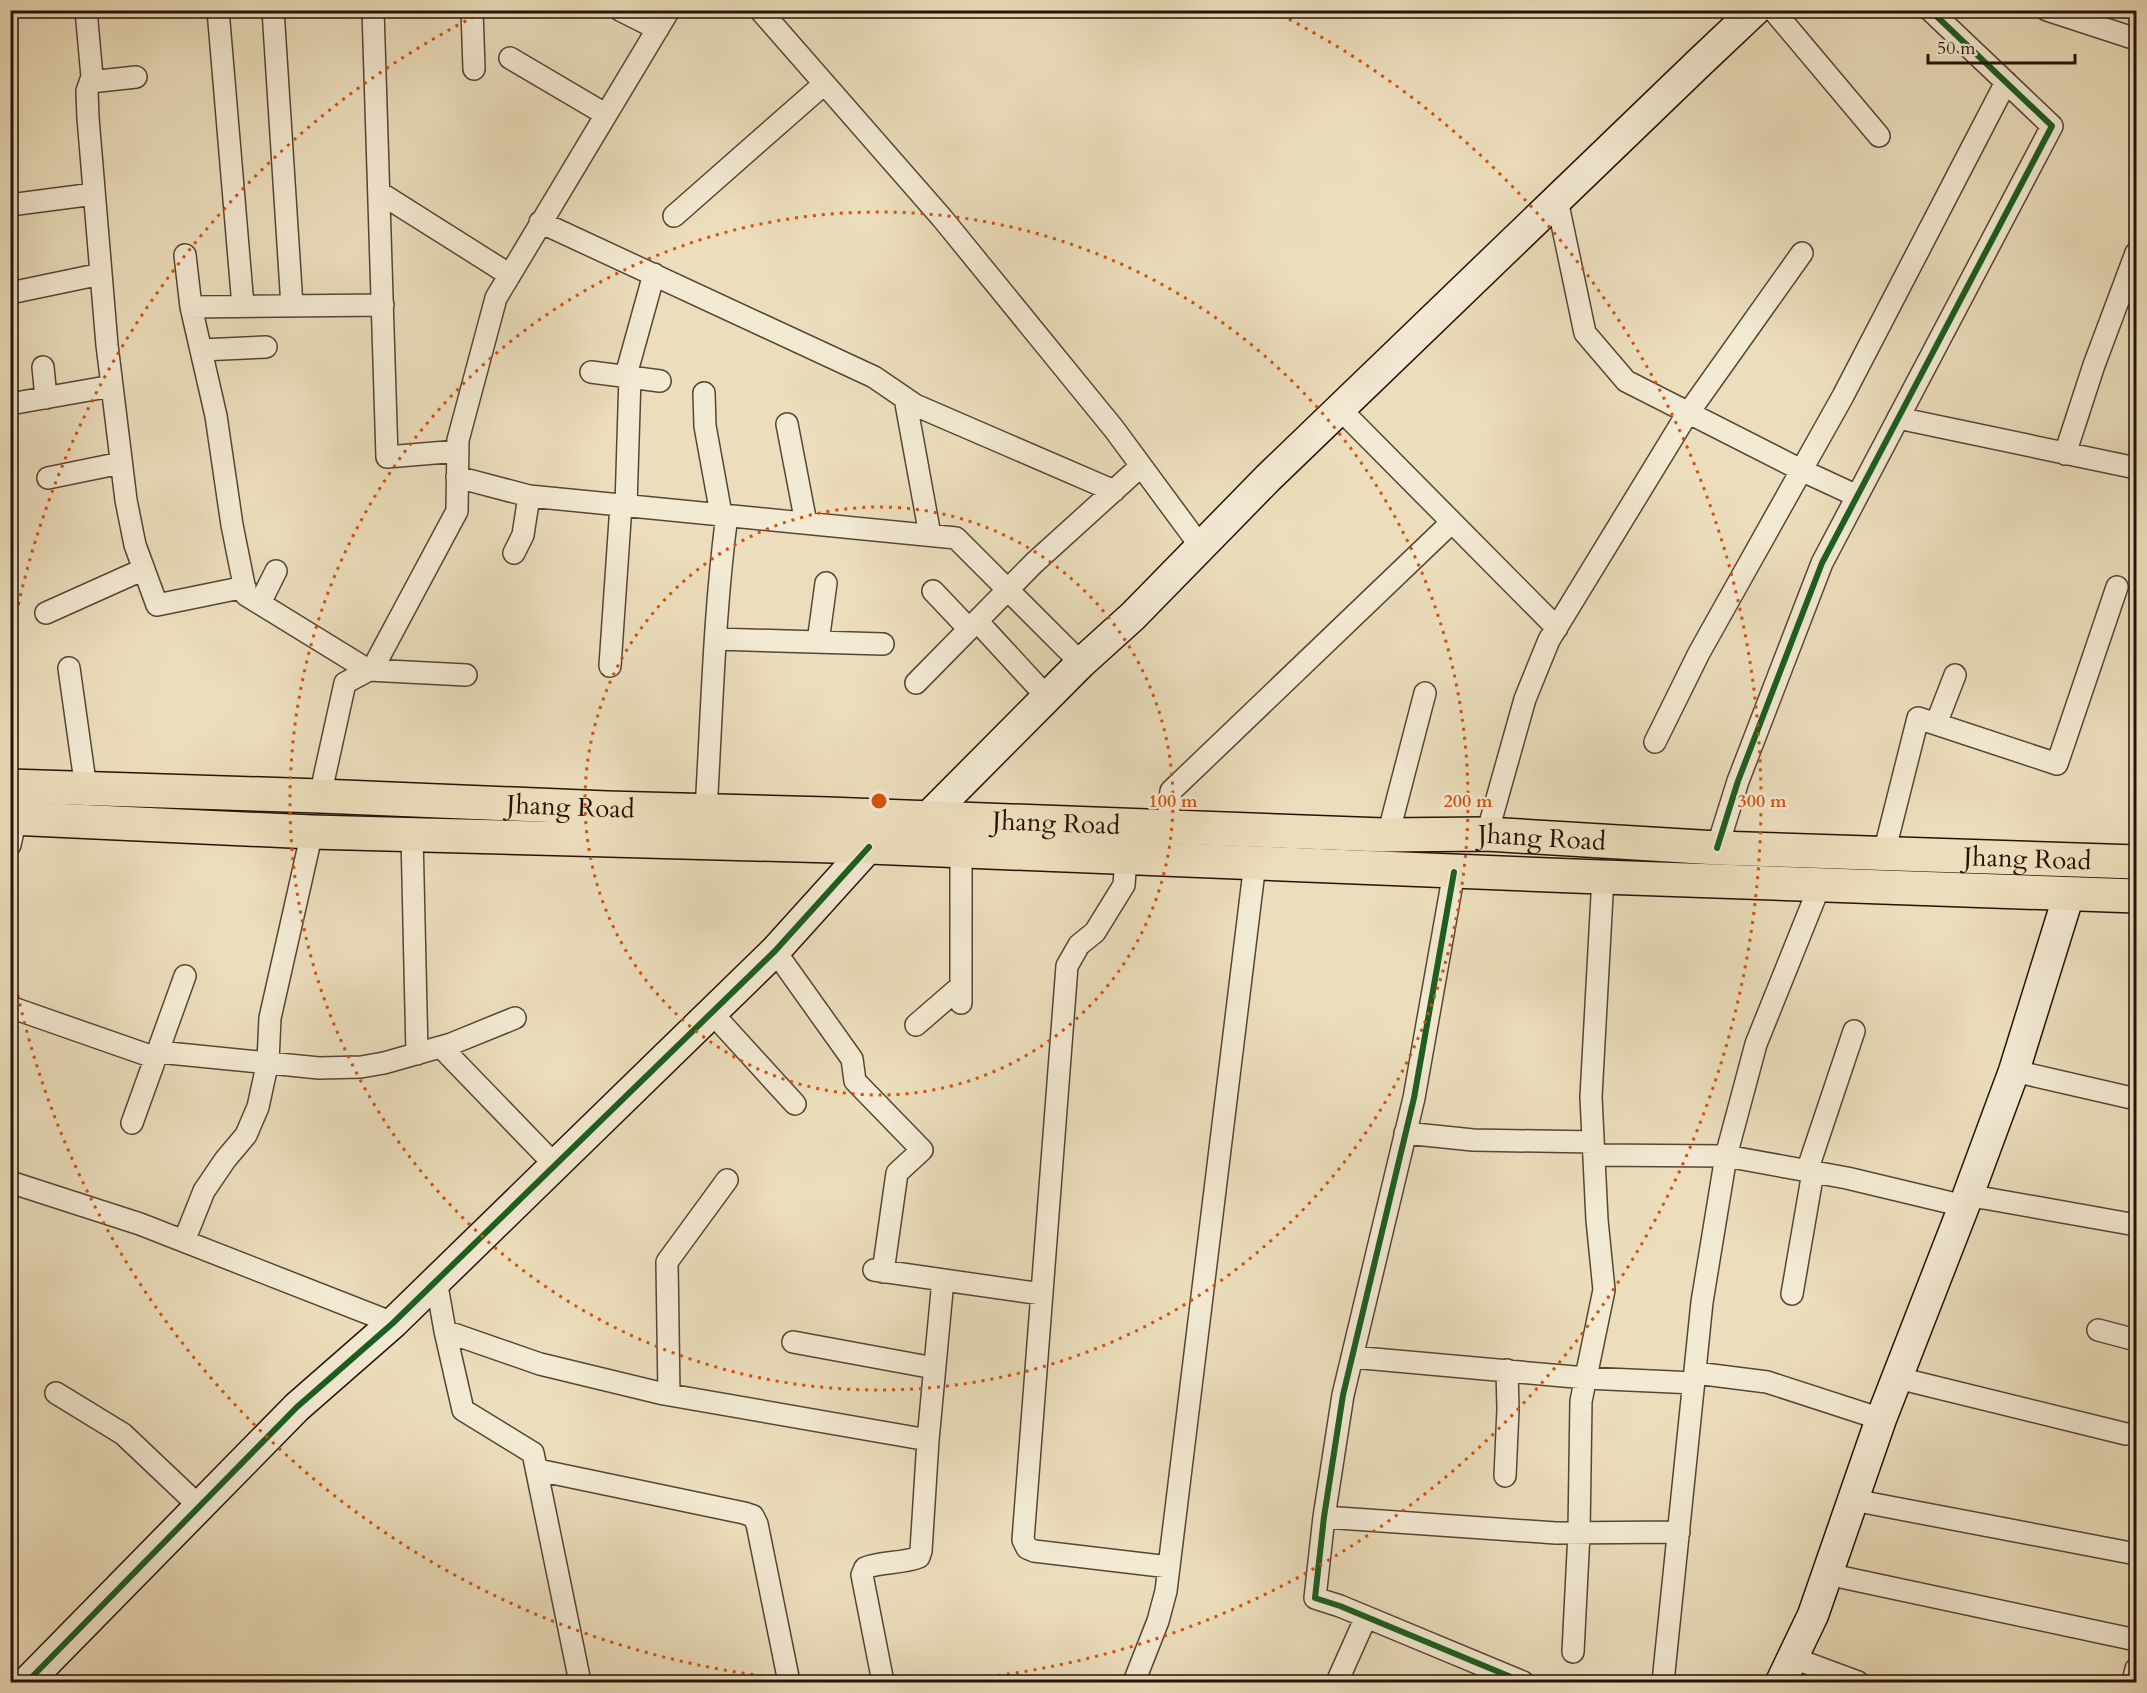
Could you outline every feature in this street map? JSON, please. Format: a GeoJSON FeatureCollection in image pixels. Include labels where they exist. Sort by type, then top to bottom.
{"type":"FeatureCollection","features":[{"type":"Feature","properties":{"kind":"main road","name":"Jhang Road"},"geometry":{"type":"LineString","coordinates":[[10,786],[1389,835],[1487,834],[1717,848],[2135,858]]}},
{"type":"Feature","properties":{"kind":"main road","name":"Jhang Road"},"geometry":{"type":"LineString","coordinates":[[12,827],[412,834],[883,848],[1454,872],[2136,896]]}},
{"type":"Feature","properties":{"kind":"street"},"geometry":{"type":"LineString","coordinates":[[86,10],[92,77],[87,91],[101,274],[112,386],[135,545],[157,605],[245,587]]}},
{"type":"Feature","properties":{"kind":"street"},"geometry":{"type":"LineString","coordinates":[[218,10],[243,306]]}},
{"type":"Feature","properties":{"kind":"street"},"geometry":{"type":"LineString","coordinates":[[273,10],[292,306]]}},
{"type":"Feature","properties":{"kind":"street"},"geometry":{"type":"LineString","coordinates":[[373,10],[387,457],[458,451]]}},
{"type":"Feature","properties":{"kind":"street"},"geometry":{"type":"LineString","coordinates":[[472,10],[474,69]]}},
{"type":"Feature","properties":{"kind":"street"},"geometry":{"type":"LineString","coordinates":[[620,10],[657,30]]}},
{"type":"Feature","properties":{"kind":"street"},"geometry":{"type":"LineString","coordinates":[[320,796],[345,683],[373,668],[457,511],[458,440],[496,298],[669,10]]}},
{"type":"Feature","properties":{"kind":"street"},"geometry":{"type":"LineString","coordinates":[[760,10],[942,218],[1114,429],[1201,547]]}},
{"type":"Feature","properties":{"kind":"street"},"geometry":{"type":"LineString","coordinates":[[27,1683],[297,1407],[393,1323],[554,1164],[883,848],[925,819],[1340,409],[1755,10]]}},
{"type":"Feature","properties":{"kind":"street"},"geometry":{"type":"LineString","coordinates":[[1773,10],[1879,136]]}},
{"type":"Feature","properties":{"kind":"street"},"geometry":{"type":"LineString","coordinates":[[1717,848],[1738,782],[1822,563],[2052,126],[1930,10]]}},
{"type":"Feature","properties":{"kind":"street"},"geometry":{"type":"LineString","coordinates":[[2047,10],[2136,39]]}},
{"type":"Feature","properties":{"kind":"street"},"geometry":{"type":"LineString","coordinates":[[510,58],[605,114]]}},
{"type":"Feature","properties":{"kind":"street"},"geometry":{"type":"LineString","coordinates":[[90,82],[136,77]]}},
{"type":"Feature","properties":{"kind":"street"},"geometry":{"type":"LineString","coordinates":[[1655,742],[1699,653],[1843,396],[2006,82]]}},
{"type":"Feature","properties":{"kind":"street"},"geometry":{"type":"LineString","coordinates":[[674,216],[824,84]]}},
{"type":"Feature","properties":{"kind":"street"},"geometry":{"type":"LineString","coordinates":[[380,193],[510,274]]}},
{"type":"Feature","properties":{"kind":"street"},"geometry":{"type":"LineString","coordinates":[[10,205],[94,194]]}},
{"type":"Feature","properties":{"kind":"street"},"geometry":{"type":"LineString","coordinates":[[1557,200],[1585,333],[1626,381],[1857,496]]}},
{"type":"Feature","properties":{"kind":"street"},"geometry":{"type":"LineString","coordinates":[[540,222],[874,377],[915,405],[1114,491]]}},
{"type":"Feature","properties":{"kind":"street"},"geometry":{"type":"LineString","coordinates":[[1487,834],[1525,699],[1549,640],[1689,412],[1802,253]]}},
{"type":"Feature","properties":{"kind":"street"},"geometry":{"type":"LineString","coordinates":[[2065,454],[2094,365],[2136,253]]}},
{"type":"Feature","properties":{"kind":"street"},"geometry":{"type":"LineString","coordinates":[[185,255],[191,307],[216,416],[232,525],[246,595],[368,670],[466,675]]}},
{"type":"Feature","properties":{"kind":"street"},"geometry":{"type":"LineString","coordinates":[[10,293],[101,274]]}},
{"type":"Feature","properties":{"kind":"street"},"geometry":{"type":"LineString","coordinates":[[610,666],[623,505],[628,376],[654,274]]}},
{"type":"Feature","properties":{"kind":"street"},"geometry":{"type":"LineString","coordinates":[[191,307],[383,305]]}},
{"type":"Feature","properties":{"kind":"street"},"geometry":{"type":"LineString","coordinates":[[201,350],[266,347]]}},
{"type":"Feature","properties":{"kind":"street"},"geometry":{"type":"LineString","coordinates":[[43,367],[46,398]]}},
{"type":"Feature","properties":{"kind":"street"},"geometry":{"type":"LineString","coordinates":[[591,372],[660,381]]}},
{"type":"Feature","properties":{"kind":"street"},"geometry":{"type":"LineString","coordinates":[[10,404],[112,386]]}},
{"type":"Feature","properties":{"kind":"street"},"geometry":{"type":"LineString","coordinates":[[704,393],[705,426],[724,515],[718,582],[706,810]]}},
{"type":"Feature","properties":{"kind":"street"},"geometry":{"type":"LineString","coordinates":[[905,398],[930,534]]}},
{"type":"Feature","properties":{"kind":"street"},"geometry":{"type":"LineString","coordinates":[[1340,409],[1557,628]]}},
{"type":"Feature","properties":{"kind":"street"},"geometry":{"type":"LineString","coordinates":[[1898,418],[2136,468]]}},
{"type":"Feature","properties":{"kind":"street"},"geometry":{"type":"LineString","coordinates":[[787,424],[806,523]]}},
{"type":"Feature","properties":{"kind":"street"},"geometry":{"type":"LineString","coordinates":[[48,478],[122,463]]}},
{"type":"Feature","properties":{"kind":"street"},"geometry":{"type":"LineString","coordinates":[[916,683],[1008,590],[1141,466]]}},
{"type":"Feature","properties":{"kind":"street"},"geometry":{"type":"LineString","coordinates":[[457,477],[529,496],[956,538],[1081,663]]}},
{"type":"Feature","properties":{"kind":"street"},"geometry":{"type":"LineString","coordinates":[[514,553],[523,535],[529,496]]}},
{"type":"Feature","properties":{"kind":"street"},"geometry":{"type":"LineString","coordinates":[[1167,827],[1171,791],[1452,522]]}},
{"type":"Feature","properties":{"kind":"street"},"geometry":{"type":"LineString","coordinates":[[46,613],[144,569]]}},
{"type":"Feature","properties":{"kind":"street"},"geometry":{"type":"LineString","coordinates":[[260,603],[276,571]]}},
{"type":"Feature","properties":{"kind":"street"},"geometry":{"type":"LineString","coordinates":[[818,642],[826,583]]}},
{"type":"Feature","properties":{"kind":"street"},"geometry":{"type":"LineString","coordinates":[[1884,853],[1918,718],[2056,764],[2116,587]]}},
{"type":"Feature","properties":{"kind":"street"},"geometry":{"type":"LineString","coordinates":[[933,591],[973,625],[1047,697]]}},
{"type":"Feature","properties":{"kind":"street"},"geometry":{"type":"LineString","coordinates":[[716,639],[883,644]]}},
{"type":"Feature","properties":{"kind":"street"},"geometry":{"type":"LineString","coordinates":[[69,668],[86,789]]}},
{"type":"Feature","properties":{"kind":"street"},"geometry":{"type":"LineString","coordinates":[[1936,724],[1954,675]]}},
{"type":"Feature","properties":{"kind":"street"},"geometry":{"type":"LineString","coordinates":[[1389,835],[1425,693]]}},
{"type":"Feature","properties":{"kind":"street"},"geometry":{"type":"LineString","coordinates":[[184,1241],[204,1191],[225,1160],[246,1135],[258,1107],[268,1061],[270,1018],[312,832]]}},
{"type":"Feature","properties":{"kind":"street"},"geometry":{"type":"LineString","coordinates":[[412,834],[417,1054]]}},
{"type":"Feature","properties":{"kind":"street"},"geometry":{"type":"LineString","coordinates":[[916,1024],[961,994],[961,851]]}},
{"type":"Feature","properties":{"kind":"street"},"geometry":{"type":"LineString","coordinates":[[1126,858],[1124,885],[1095,932],[1078,945],[1067,966],[1023,1540],[1027,1548],[1034,1551],[1169,1567]]}},
{"type":"Feature","properties":{"kind":"street"},"geometry":{"type":"LineString","coordinates":[[1134,1683],[1158,1621],[1166,1591],[1255,863]]}},
{"type":"Feature","properties":{"kind":"street"},"geometry":{"type":"LineString","coordinates":[[1454,872],[1416,1087],[1343,1395],[1324,1517],[1315,1598],[1523,1683]]}},
{"type":"Feature","properties":{"kind":"street"},"geometry":{"type":"LineString","coordinates":[[1573,1652],[1579,1533],[1581,1401],[1604,1290],[1596,1221],[1591,1097],[1603,877]]}},
{"type":"Feature","properties":{"kind":"street"},"geometry":{"type":"LineString","coordinates":[[1663,1683],[1702,1302],[1726,1156],[1756,1044],[1820,885]]}},
{"type":"Feature","properties":{"kind":"street"},"geometry":{"type":"LineString","coordinates":[[1858,1683],[1787,1670],[1813,1615],[1881,1419],[2014,1071],[2069,894]]}},
{"type":"Feature","properties":{"kind":"street"},"geometry":{"type":"LineString","coordinates":[[775,951],[852,1059],[855,1081],[922,1150],[897,1173],[878,1271],[1042,1294]]}},
{"type":"Feature","properties":{"kind":"street"},"geometry":{"type":"LineString","coordinates":[[132,1123],[185,976]]}},
{"type":"Feature","properties":{"kind":"street"},"geometry":{"type":"LineString","coordinates":[[10,1007],[157,1055],[268,1061],[319,1068],[361,1067],[417,1054],[515,1018]]}},
{"type":"Feature","properties":{"kind":"street"},"geometry":{"type":"LineString","coordinates":[[712,1013],[795,1104]]}},
{"type":"Feature","properties":{"kind":"street"},"geometry":{"type":"LineString","coordinates":[[1792,1294],[1810,1171],[1854,1031]]}},
{"type":"Feature","properties":{"kind":"street"},"geometry":{"type":"LineString","coordinates":[[441,1047],[554,1164]]}},
{"type":"Feature","properties":{"kind":"street"},"geometry":{"type":"LineString","coordinates":[[2014,1071],[2136,1099]]}},
{"type":"Feature","properties":{"kind":"street"},"geometry":{"type":"LineString","coordinates":[[1405,1133],[1473,1140],[1726,1156],[1966,1201],[1984,1198],[2136,1225]]}},
{"type":"Feature","properties":{"kind":"street"},"geometry":{"type":"LineString","coordinates":[[669,1395],[667,1262],[726,1180]]}},
{"type":"Feature","properties":{"kind":"street"},"geometry":{"type":"LineString","coordinates":[[10,1182],[140,1224],[393,1323]]}},
{"type":"Feature","properties":{"kind":"street"},"geometry":{"type":"LineString","coordinates":[[436,1280],[463,1410],[533,1452],[580,1683]]}},
{"type":"Feature","properties":{"kind":"street"},"geometry":{"type":"LineString","coordinates":[[883,1683],[862,1575],[865,1568],[919,1557],[921,1551],[928,1440],[943,1280]]}},
{"type":"Feature","properties":{"kind":"street"},"geometry":{"type":"LineString","coordinates":[[2098,1330],[2136,1340]]}},
{"type":"Feature","properties":{"kind":"street"},"geometry":{"type":"LineString","coordinates":[[445,1331],[540,1364],[669,1395],[928,1440]]}},
{"type":"Feature","properties":{"kind":"street"},"geometry":{"type":"LineString","coordinates":[[793,1342],[934,1368]]}},
{"type":"Feature","properties":{"kind":"street"},"geometry":{"type":"LineString","coordinates":[[1352,1357],[1586,1378],[1695,1378],[1767,1382],[1881,1419]]}},
{"type":"Feature","properties":{"kind":"street"},"geometry":{"type":"LineString","coordinates":[[1505,1476],[1507,1370]]}},
{"type":"Feature","properties":{"kind":"street"},"geometry":{"type":"LineString","coordinates":[[1898,1378],[2126,1434]]}},
{"type":"Feature","properties":{"kind":"street"},"geometry":{"type":"LineString","coordinates":[[56,1393],[123,1434],[199,1506]]}},
{"type":"Feature","properties":{"kind":"street"},"geometry":{"type":"LineString","coordinates":[[538,1470],[753,1516],[789,1683]]}},
{"type":"Feature","properties":{"kind":"street"},"geometry":{"type":"LineString","coordinates":[[1853,1500],[2136,1554]]}},
{"type":"Feature","properties":{"kind":"street"},"geometry":{"type":"LineString","coordinates":[[1324,1517],[1579,1533],[1679,1532]]}},
{"type":"Feature","properties":{"kind":"street"},"geometry":{"type":"LineString","coordinates":[[1827,1574],[2136,1640]]}},
{"type":"Feature","properties":{"kind":"street"},"geometry":{"type":"LineString","coordinates":[[1337,1683],[1366,1617]]}},
{"type":"Feature","properties":{"kind":"street"},"geometry":{"type":"LineString","coordinates":[[2133,1683],[2136,1669]]}},
{"type":"Feature","properties":{"kind":"cycle path"},"geometry":{"type":"LineString","coordinates":[[1717,848],[1738,781],[1822,563],[2052,126],[1930,10]]}},
{"type":"Feature","properties":{"kind":"cycle path"},"geometry":{"type":"LineString","coordinates":[[27,1682],[297,1407],[393,1323],[775,951],[869,847]]}},
{"type":"Feature","properties":{"kind":"cycle path"},"geometry":{"type":"LineString","coordinates":[[1454,872],[1414,1098],[1343,1395],[1324,1517],[1315,1598],[1340,1606],[1523,1682]]}}]}
